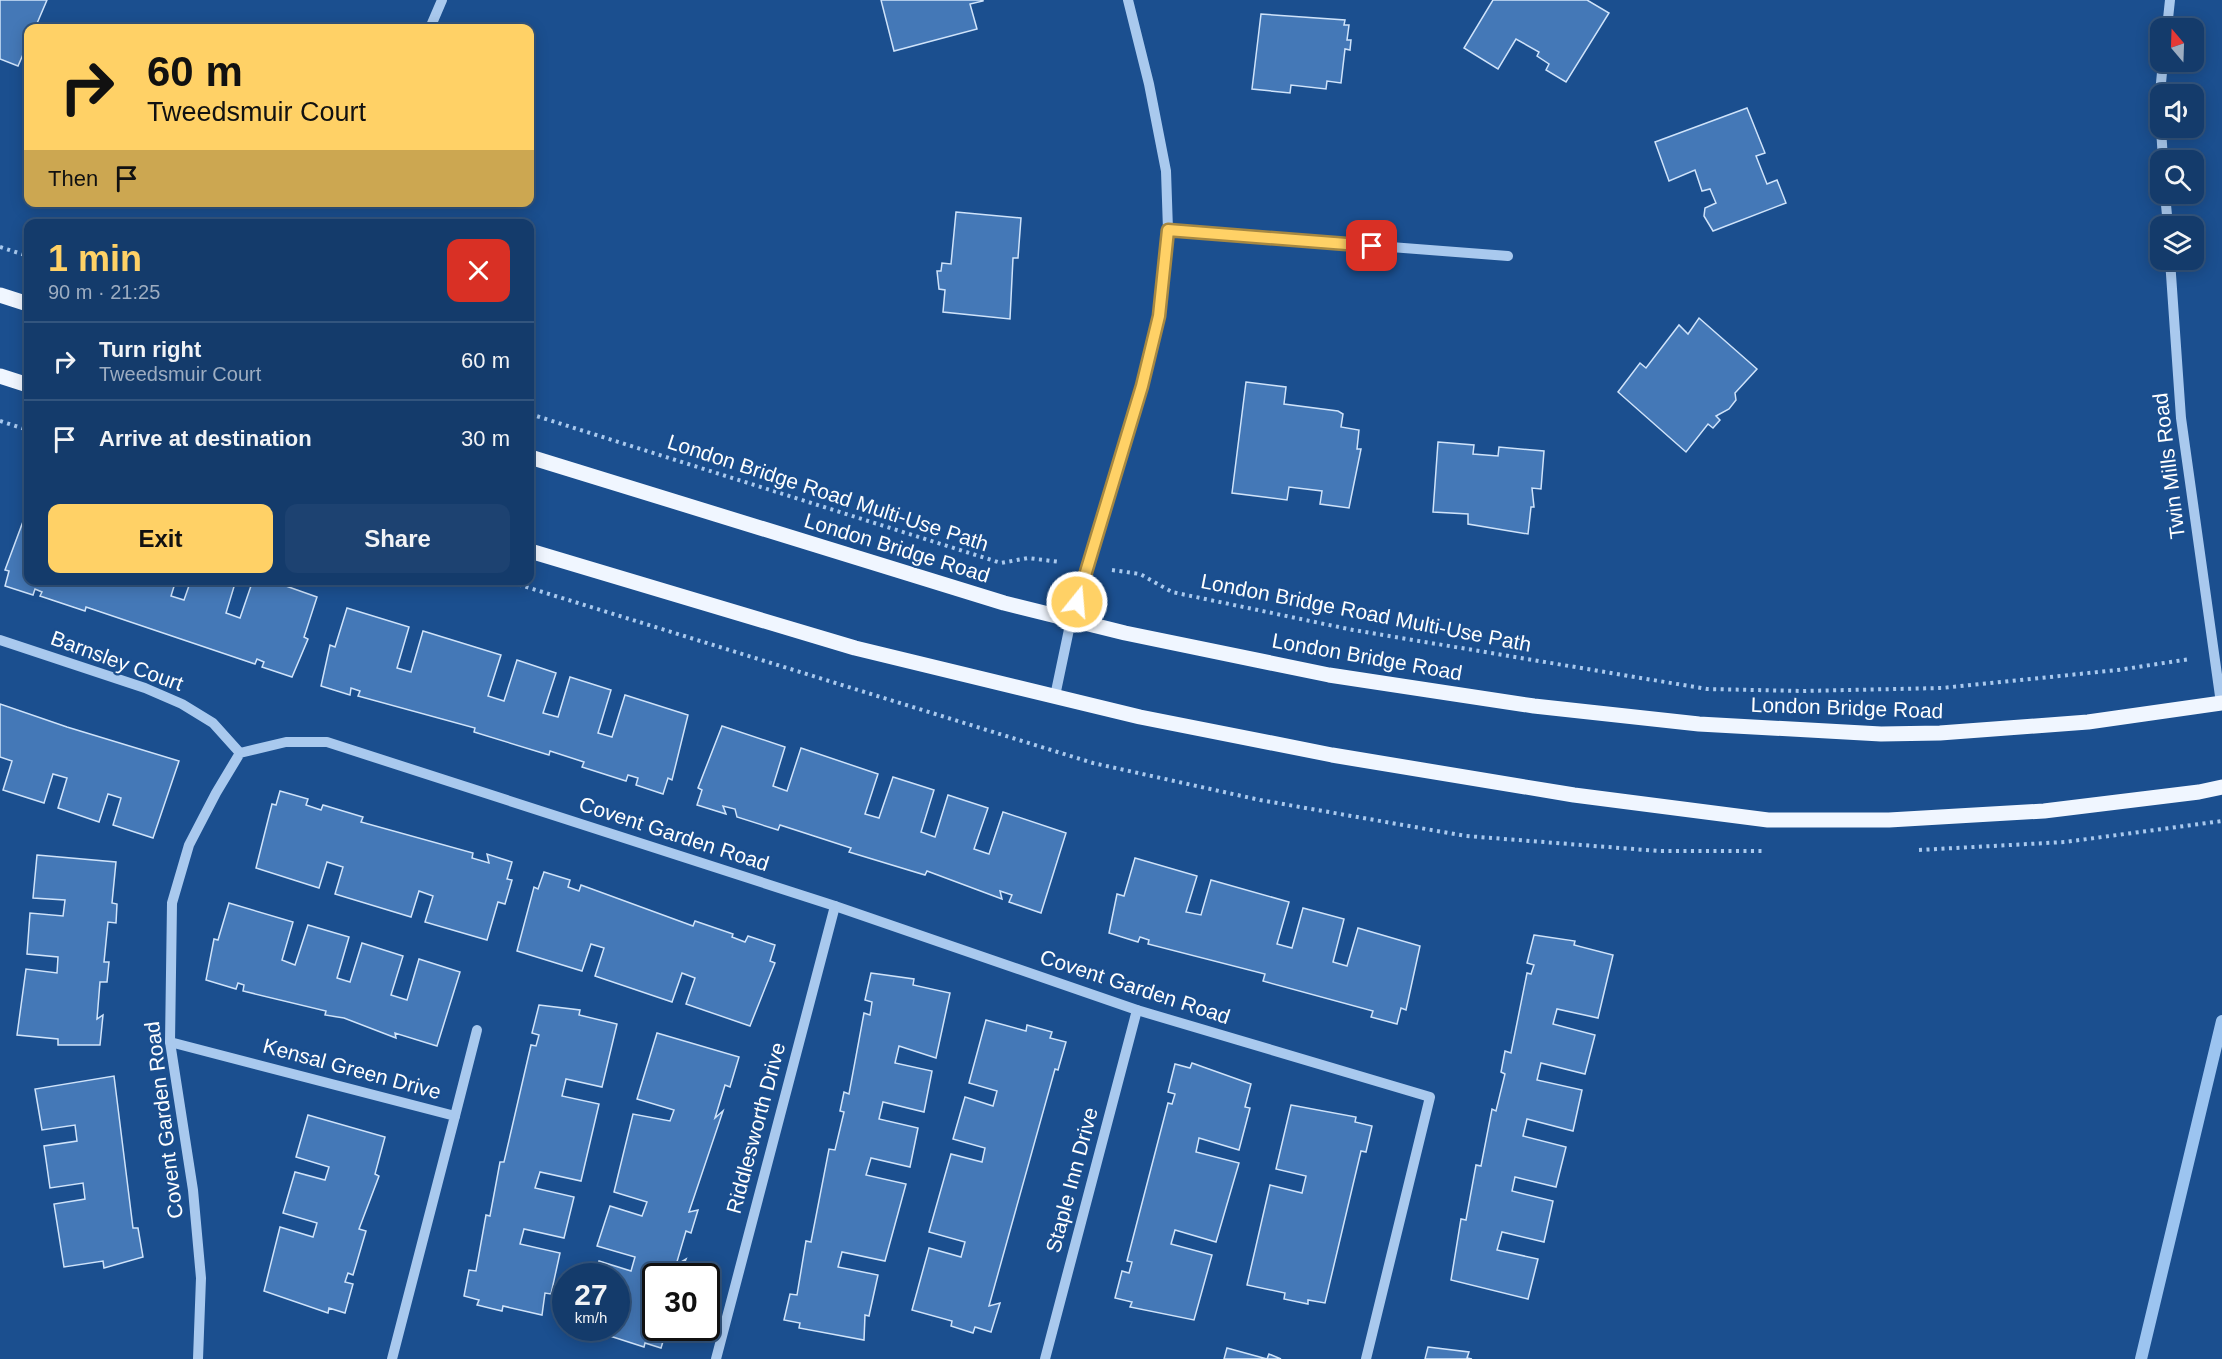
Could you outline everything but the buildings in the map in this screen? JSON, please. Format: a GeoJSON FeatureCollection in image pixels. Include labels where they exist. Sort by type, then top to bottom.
{"type":"FeatureCollection","features":[{"type":"Feature","properties":{"kind":"main road"},"geometry":{"type":"LineString","coordinates":[[0,295],[24,302]]}},
{"type":"Feature","properties":{"kind":"main road"},"geometry":{"type":"LineString","coordinates":[[0,376],[24,384]]}},
{"type":"Feature","properties":{"kind":"main road","name":"London Bridge Road"},"geometry":{"type":"LineString","coordinates":[[534,458],[1004,603],[1071,620],[1329,675],[1534,706],[1700,724],[1881,734],[1940,733],[2088,722],[2222,703]]}},
{"type":"Feature","properties":{"kind":"main road"},"geometry":{"type":"LineString","coordinates":[[534,552],[855,648],[1140,717],[1332,755],[1574,795],[1768,820],[1889,820],[2044,811],[2199,792],[2222,787]]}},
{"type":"Feature","properties":{"kind":"street"},"geometry":{"type":"LineString","coordinates":[[432,24],[442,0]]}},
{"type":"Feature","properties":{"kind":"street"},"geometry":{"type":"LineString","coordinates":[[1055,696],[1071,620],[1142,386],[1159,316],[1168,230],[1166,171],[1149,84],[1128,0]]}},
{"type":"Feature","properties":{"kind":"street"},"geometry":{"type":"LineString","coordinates":[[2168,18],[2170,0]]}},
{"type":"Feature","properties":{"kind":"street"},"geometry":{"type":"LineString","coordinates":[[1168,230],[1508,256]]}},
{"type":"Feature","properties":{"kind":"street","name":"Twin Mills Road"},"geometry":{"type":"LineString","coordinates":[[2171,270],[2181,418],[2222,703]]}},
{"type":"Feature","properties":{"kind":"street","name":"Barnsley Court"},"geometry":{"type":"LineString","coordinates":[[0,640],[145,688],[182,704],[213,723],[240,753]]}},
{"type":"Feature","properties":{"kind":"street","name":"Covent Garden Road"},"geometry":{"type":"LineString","coordinates":[[198,1359],[201,1278],[193,1190],[170,1041],[172,903],[189,845],[240,753],[286,742],[327,742],[835,906],[1137,1010],[1430,1097],[1366,1359]]}},
{"type":"Feature","properties":{"kind":"street","name":"Riddlesworth Drive"},"geometry":{"type":"LineString","coordinates":[[716,1359],[835,906]]}},
{"type":"Feature","properties":{"kind":"street","name":"Staple Inn Drive"},"geometry":{"type":"LineString","coordinates":[[1045,1359],[1137,1010]]}},
{"type":"Feature","properties":{"kind":"street"},"geometry":{"type":"LineString","coordinates":[[455,1116],[477,1030]]}},
{"type":"Feature","properties":{"kind":"street","name":"Kensal Green Drive"},"geometry":{"type":"LineString","coordinates":[[170,1041],[455,1116],[392,1359]]}},
{"type":"Feature","properties":{"kind":"path"},"geometry":{"type":"LineString","coordinates":[[0,247],[24,255]]}},
{"type":"Feature","properties":{"kind":"path","name":"London Bridge Road Multi-Use Path"},"geometry":{"type":"LineString","coordinates":[[534,415],[1001,563],[1028,558],[1140,574],[1172,592],[1353,630],[1707,689],[1802,691],[1942,688],[2118,670],[2214,655]]}},
{"type":"Feature","properties":{"kind":"path"},"geometry":{"type":"LineString","coordinates":[[0,421],[24,429]]}},
{"type":"Feature","properties":{"kind":"waterway"},"geometry":{"type":"LineString","coordinates":[[2141,1359],[2222,1021]]}},
{"type":"Feature","properties":{"kind":"route"},"geometry":{"type":"LineString","coordinates":[[1077,602],[1142,386],[1159,316],[1168,230],[1372,246]]}}]}
